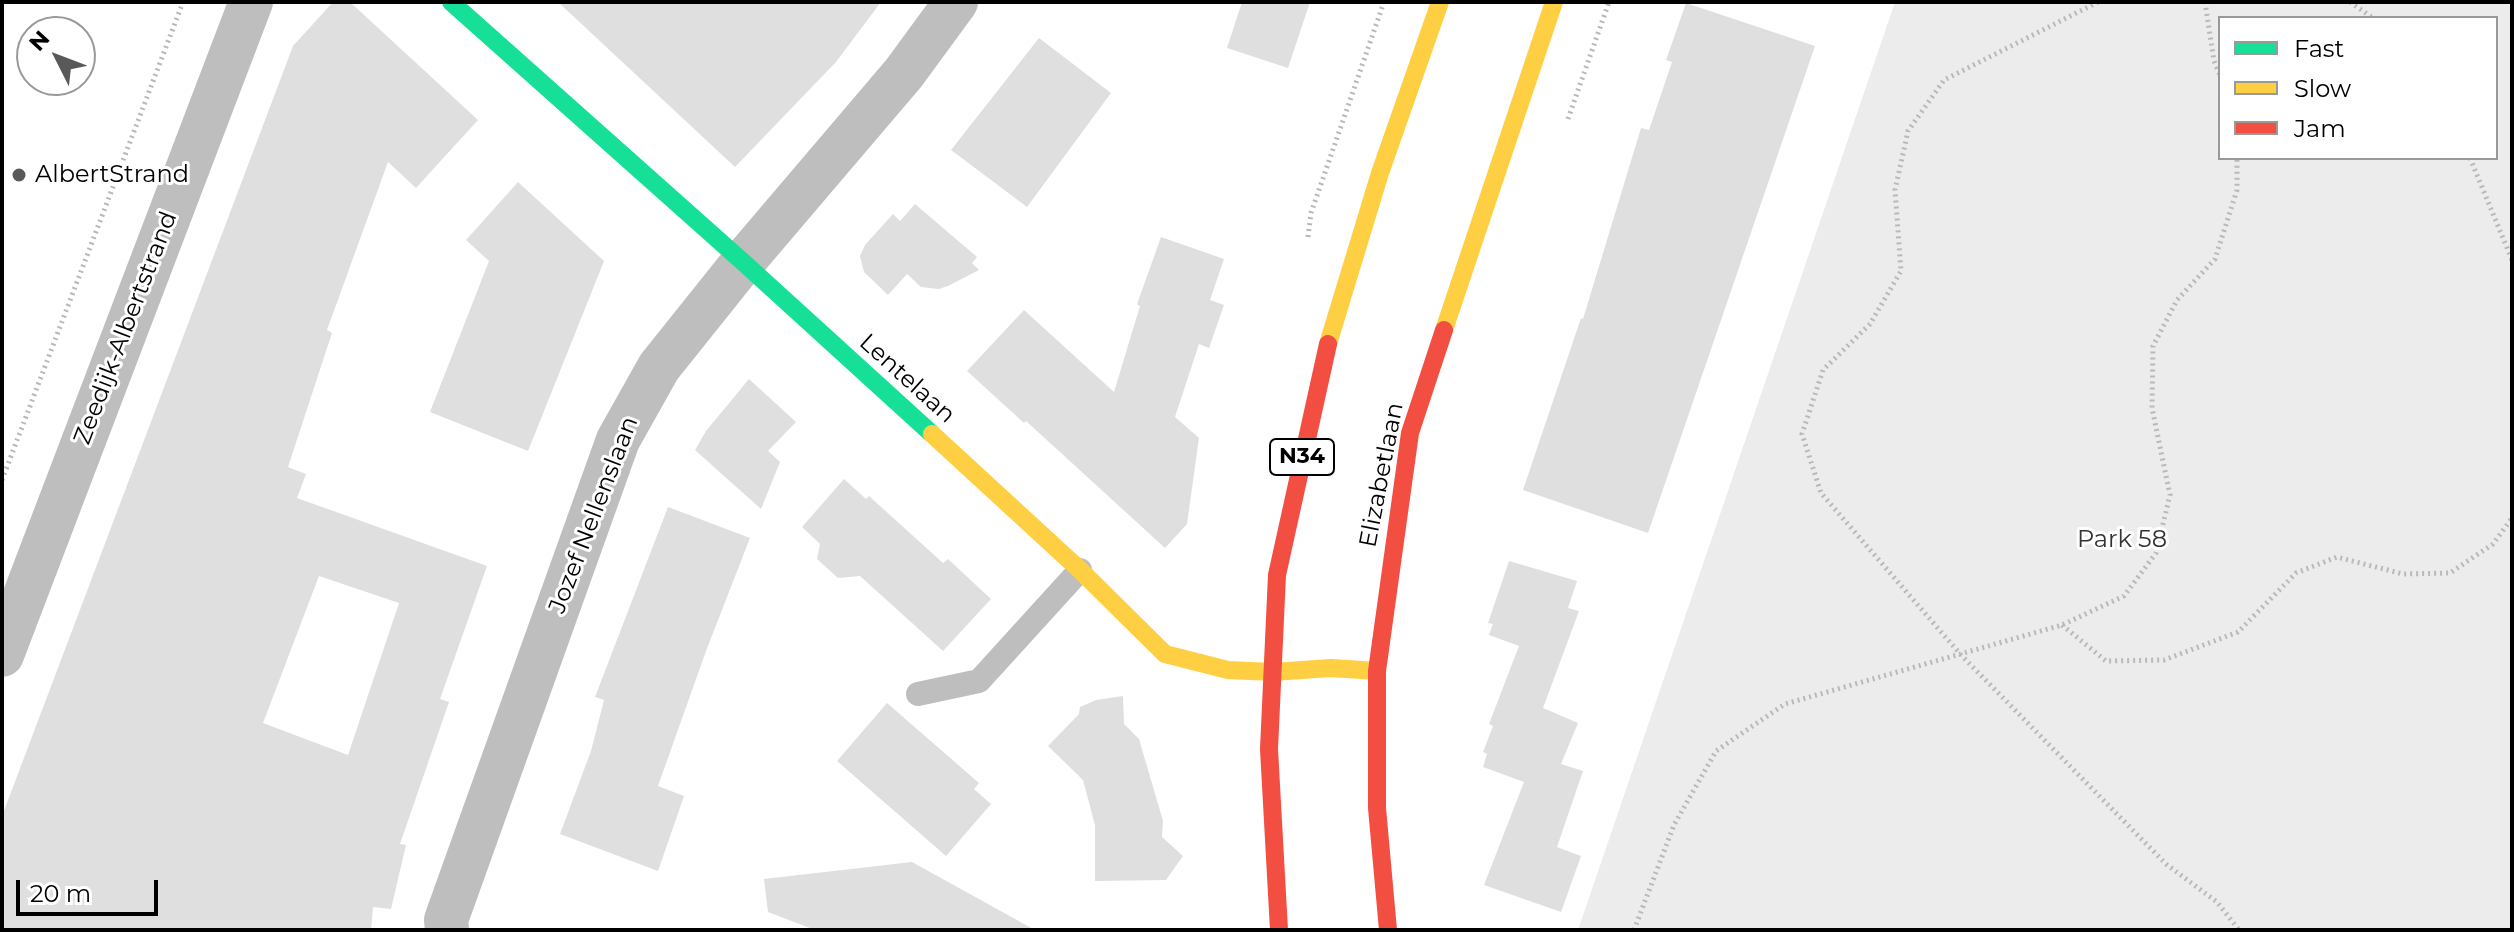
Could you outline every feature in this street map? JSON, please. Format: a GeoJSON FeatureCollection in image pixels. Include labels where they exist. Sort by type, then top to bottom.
{"type":"FeatureCollection","features":[{"type":"Feature","properties":{"kind":"main road","name":"Lentelaan"},"geometry":{"type":"LineString","coordinates":[[451,2],[743,262],[1080,570],[1165,654],[1228,670],[1273,672],[1331,668],[1377,671]]}},
{"type":"Feature","properties":{"kind":"main road","name":"N34"},"geometry":{"type":"LineString","coordinates":[[1279,930],[1269,749],[1277,575],[1330,334],[1380,173],[1440,2]]}},
{"type":"Feature","properties":{"kind":"main road","name":"Elizabetlaan"},"geometry":{"type":"LineString","coordinates":[[1388,930],[1377,808],[1377,671],[1410,433],[1554,2]]}},
{"type":"Feature","properties":{"kind":"street","name":"Zeedijk-Albertstrand"},"geometry":{"type":"LineString","coordinates":[[2,655],[251,2]]}},
{"type":"Feature","properties":{"kind":"street","name":"Jozef Nellenslaan"},"geometry":{"type":"LineString","coordinates":[[447,930],[446,920],[618,440],[659,367],[743,262],[904,73],[956,2]]}},
{"type":"Feature","properties":{"kind":"lane"},"geometry":{"type":"LineString","coordinates":[[918,694],[979,681],[1080,570]]}},
{"type":"Feature","properties":{"kind":"path"},"geometry":{"type":"LineString","coordinates":[[2,480],[183,2]]}},
{"type":"Feature","properties":{"kind":"path"},"geometry":{"type":"LineString","coordinates":[[1567,121],[1609,2]]}},
{"type":"Feature","properties":{"kind":"path"},"geometry":{"type":"LineString","coordinates":[[2098,2],[1944,80],[1908,131],[1895,190],[1901,271],[1870,324],[1823,370],[1802,434],[1821,493],[1961,655],[2166,864],[2217,902],[2239,930]]}},
{"type":"Feature","properties":{"kind":"path"},"geometry":{"type":"LineString","coordinates":[[2205,2],[2218,70]]}},
{"type":"Feature","properties":{"kind":"path"},"geometry":{"type":"LineString","coordinates":[[2350,2],[2370,16]]}},
{"type":"Feature","properties":{"kind":"path"},"geometry":{"type":"LineString","coordinates":[[1634,930],[1674,825],[1716,751],[1785,704],[2062,625],[2124,596],[2156,553],[2170,495],[2152,408],[2153,346],[2177,300],[2215,259],[2237,190],[2237,160]]}},
{"type":"Feature","properties":{"kind":"path"},"geometry":{"type":"LineString","coordinates":[[2471,160],[2512,260]]}},
{"type":"Feature","properties":{"kind":"path"},"geometry":{"type":"LineString","coordinates":[[2062,625],[2106,661],[2164,660],[2238,632],[2296,573],[2337,557],[2403,574],[2450,573],[2493,544],[2512,518]]}},
{"type":"Feature","properties":{"kind":"green space","name":"Park 58"},"geometry":{"type":"Polygon","coordinates":[[[1895,2],[2512,2],[2512,930],[1578,930],[1895,2]]]}},
{"type":"Feature","properties":{"kind":"building"},"geometry":{"type":"Polygon","coordinates":[[[333,2],[350,2],[478,120],[416,188],[388,162],[327,330],[332,333],[288,467],[306,474],[297,498],[487,566],[440,699],[449,702],[400,844],[406,845],[391,909],[373,907],[371,930],[2,930],[2,816],[293,46],[333,2]],[[319,576],[263,723],[348,755],[399,603],[319,576]]]}},
{"type":"Feature","properties":{"kind":"building"},"geometry":{"type":"Polygon","coordinates":[[[558,2],[881,2],[836,62],[735,167],[558,2]]]}},
{"type":"Feature","properties":{"kind":"building"},"geometry":{"type":"Polygon","coordinates":[[[1242,2],[1310,2],[1288,68],[1227,48],[1242,2]]]}},
{"type":"Feature","properties":{"kind":"building"},"geometry":{"type":"Polygon","coordinates":[[[1686,3],[1815,46],[1648,533],[1523,490],[1583,319],[1641,128],[1649,130],[1672,62],[1666,60],[1686,3]]]}},
{"type":"Feature","properties":{"kind":"building"},"geometry":{"type":"Polygon","coordinates":[[[1039,38],[1111,93],[1027,207],[951,150],[1039,38]]]}},
{"type":"Feature","properties":{"kind":"building"},"geometry":{"type":"Polygon","coordinates":[[[518,182],[604,261],[528,451],[430,412],[489,261],[466,240],[518,182]]]}},
{"type":"Feature","properties":{"kind":"building"},"geometry":{"type":"Polygon","coordinates":[[[915,204],[977,257],[972,263],[979,270],[939,289],[921,287],[907,274],[888,295],[864,272],[860,256],[865,245],[893,214],[900,221],[915,204]]]}},
{"type":"Feature","properties":{"kind":"building"},"geometry":{"type":"Polygon","coordinates":[[[1161,237],[1224,259],[1210,300],[1224,305],[1209,348],[1199,344],[1175,417],[1199,438],[1187,524],[1165,548],[967,371],[1024,310],[1114,392],[1140,306],[1137,304],[1161,237]]]}},
{"type":"Feature","properties":{"kind":"building"},"geometry":{"type":"Polygon","coordinates":[[[749,379],[796,422],[768,451],[780,462],[761,509],[695,450],[706,431],[749,379]]]}},
{"type":"Feature","properties":{"kind":"building"},"geometry":{"type":"Polygon","coordinates":[[[844,479],[866,499],[869,496],[943,563],[948,559],[991,599],[943,651],[860,576],[838,578],[817,559],[820,544],[802,527],[844,479]]]}},
{"type":"Feature","properties":{"kind":"building"},"geometry":{"type":"Polygon","coordinates":[[[668,507],[750,538],[658,786],[684,796],[658,871],[560,834],[591,751],[604,700],[595,697],[668,507]]]}},
{"type":"Feature","properties":{"kind":"building"},"geometry":{"type":"Polygon","coordinates":[[[1509,561],[1577,581],[1568,608],[1579,611],[1543,708],[1578,723],[1561,764],[1583,771],[1557,847],[1581,856],[1561,912],[1484,885],[1524,782],[1483,767],[1487,754],[1483,752],[1493,726],[1489,724],[1519,646],[1489,635],[1493,624],[1488,623],[1509,561]]]}},
{"type":"Feature","properties":{"kind":"building"},"geometry":{"type":"Polygon","coordinates":[[[1123,696],[1124,724],[1139,739],[1163,821],[1162,837],[1183,856],[1166,880],[1095,881],[1095,825],[1083,780],[1048,746],[1079,714],[1080,707],[1096,700],[1123,696]]]}},
{"type":"Feature","properties":{"kind":"building"},"geometry":{"type":"Polygon","coordinates":[[[887,703],[979,783],[974,789],[991,804],[946,856],[837,761],[887,703]]]}},
{"type":"Feature","properties":{"kind":"building"},"geometry":{"type":"Polygon","coordinates":[[[912,862],[1035,930],[815,930],[768,912],[764,879],[912,862]]]}},
{"type":"Feature","properties":{"kind":"traffic: fast"},"geometry":{"type":"LineString","coordinates":[[451,2],[932,434]]}},
{"type":"Feature","properties":{"kind":"traffic: slow"},"geometry":{"type":"LineString","coordinates":[[1328,344],[1380,173],[1440,2]]}},
{"type":"Feature","properties":{"kind":"traffic: slow"},"geometry":{"type":"LineString","coordinates":[[1444,330],[1554,2]]}},
{"type":"Feature","properties":{"kind":"traffic: slow"},"geometry":{"type":"LineString","coordinates":[[932,434],[1080,570],[1165,654],[1228,670],[1273,672],[1331,668],[1377,671]]}},
{"type":"Feature","properties":{"kind":"traffic: jam"},"geometry":{"type":"LineString","coordinates":[[1388,930],[1377,808],[1377,671],[1410,433],[1444,330]]}},
{"type":"Feature","properties":{"kind":"traffic: jam"},"geometry":{"type":"LineString","coordinates":[[1279,930],[1269,749],[1277,575],[1328,344]]}},
{"type":"Feature","properties":{"kind":"place","name":"AlbertStrand"},"geometry":{"type":"Point","coordinates":[19,175]}}]}
